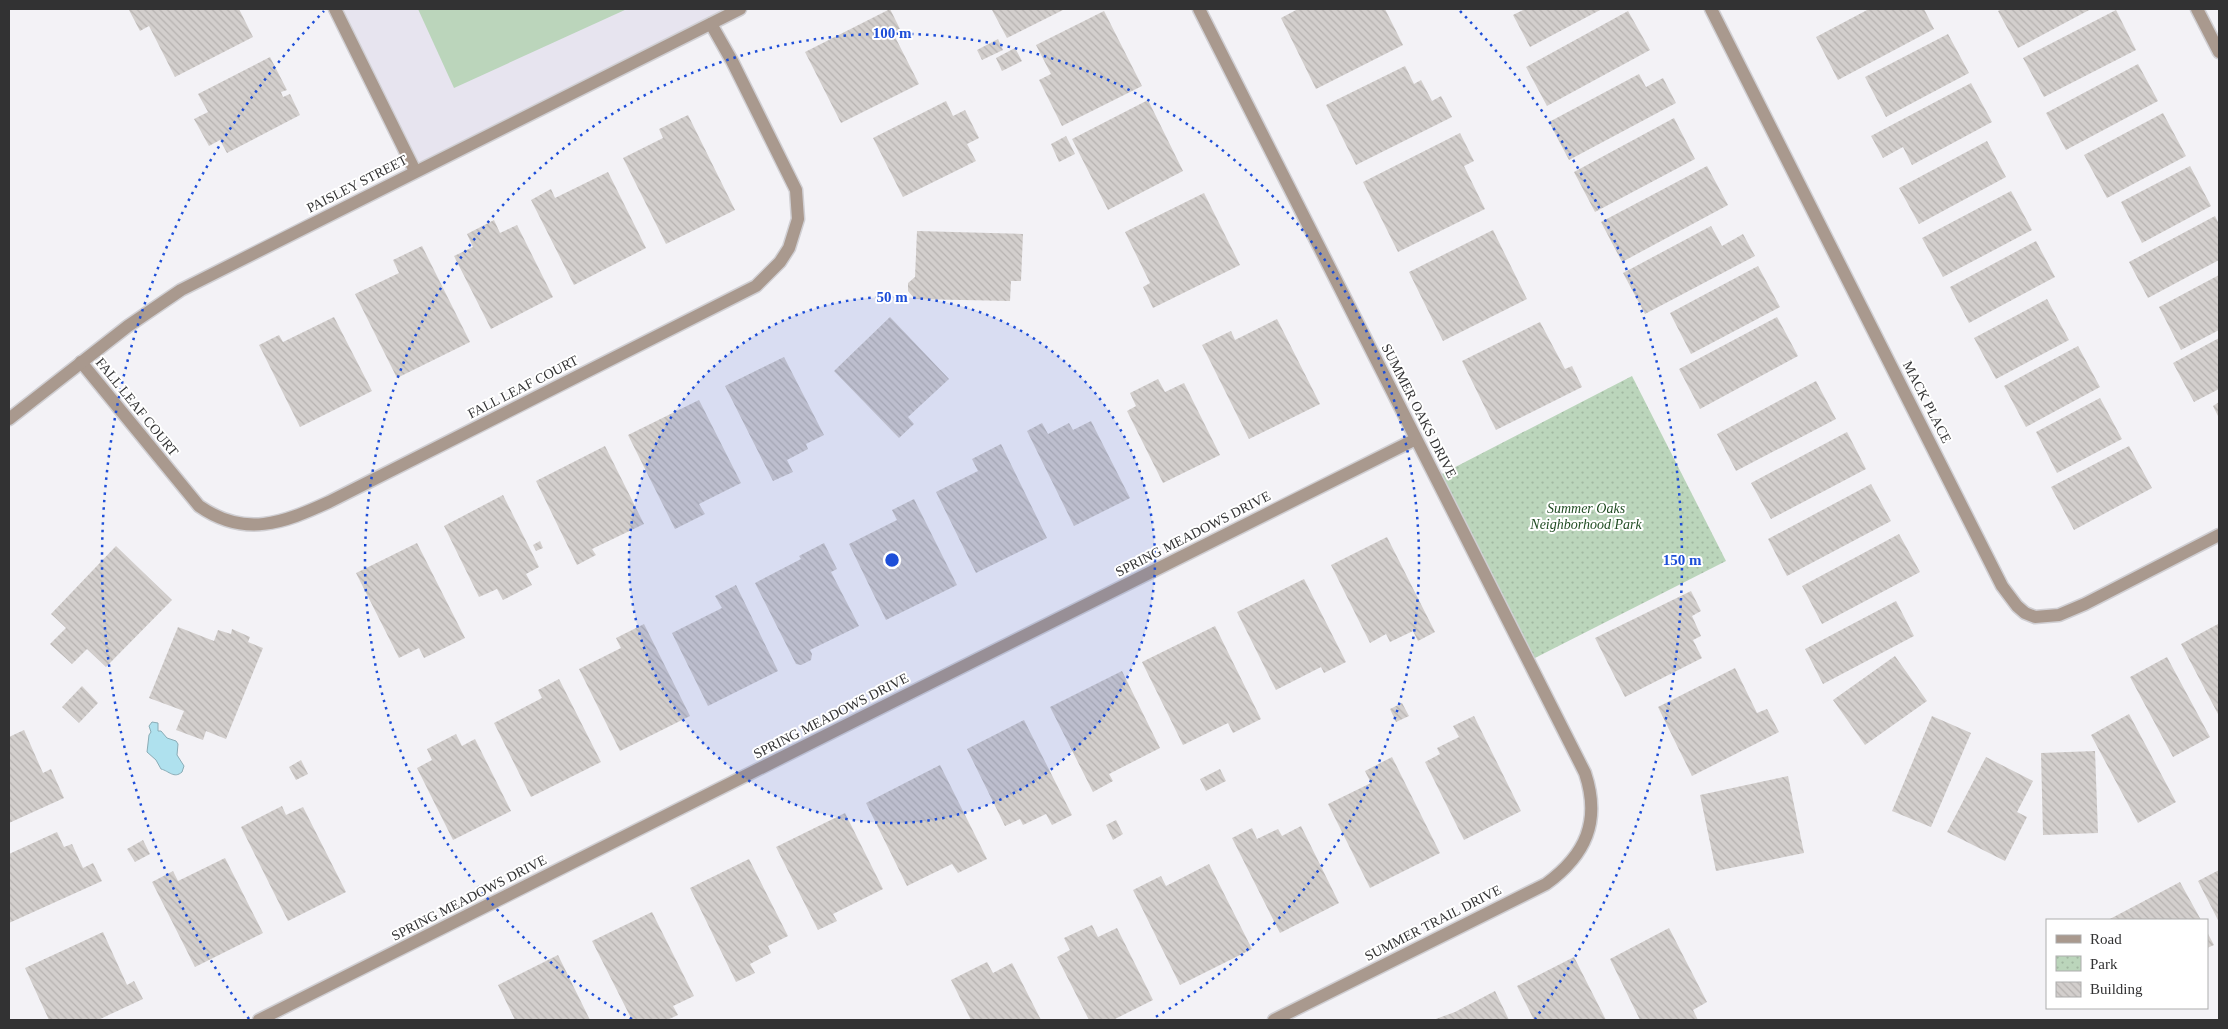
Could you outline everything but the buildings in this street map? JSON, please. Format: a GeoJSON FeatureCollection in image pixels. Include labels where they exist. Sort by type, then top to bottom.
{"type":"FeatureCollection","features":[{"type":"Feature","properties":{"kind":"street"},"geometry":{"type":"LineString","coordinates":[[335,9],[415,171]]}},
{"type":"Feature","properties":{"kind":"street","name":"PAISLEY STREET"},"geometry":{"type":"LineString","coordinates":[[9,420],[81,362],[181,290],[740,9]]}},
{"type":"Feature","properties":{"kind":"street","name":"SUMMER OAKS DRIVE"},"geometry":{"type":"LineString","coordinates":[[1199,9],[1585,773],[1592,801],[1588,833]]}},
{"type":"Feature","properties":{"kind":"street"},"geometry":{"type":"LineString","coordinates":[[2197,9],[2219,52]]}},
{"type":"Feature","properties":{"kind":"street","name":"MACK PLACE"},"geometry":{"type":"LineString","coordinates":[[1715,10],[2002,586],[2017,606],[2025,613],[2035,617],[2059,615],[2085,604],[2219,535]]}},
{"type":"Feature","properties":{"kind":"street","name":"FALL LEAF COURT"},"geometry":{"type":"LineString","coordinates":[[81,362],[199,506],[225,521],[241,525],[258,526],[295,517],[330,502],[756,286],[780,262],[789,248],[798,219],[796,190],[732,61],[711,24]]}},
{"type":"Feature","properties":{"kind":"street","name":"SPRING MEADOWS DRIVE"},"geometry":{"type":"LineString","coordinates":[[259,1020],[1416,439]]}},
{"type":"Feature","properties":{"kind":"street","name":"SUMMER TRAIL DRIVE"},"geometry":{"type":"LineString","coordinates":[[1274,1020],[1546,884],[1572,861],[1588,833]]}},
{"type":"Feature","properties":{"kind":"shaded area"},"geometry":{"type":"Polygon","coordinates":[[[335,9],[740,9],[415,171],[335,9]]]}},
{"type":"Feature","properties":{"kind":"green space"},"geometry":{"type":"Polygon","coordinates":[[[418,9],[627,9],[454,88],[418,9]]]}},
{"type":"Feature","properties":{"kind":"green space","name":"Summer Oaks Neighborhood Park"},"geometry":{"type":"Polygon","coordinates":[[[1632,376],[1726,561],[1529,661],[1436,477],[1632,376]]]}},
{"type":"Feature","properties":{"kind":"water"},"geometry":{"type":"Polygon","coordinates":[[[152,722],[158,723],[158,731],[161,731],[167,738],[176,741],[178,744],[177,755],[184,766],[179,774],[174,775],[161,769],[156,760],[147,752],[151,732],[149,726],[152,722]]]}}]}
